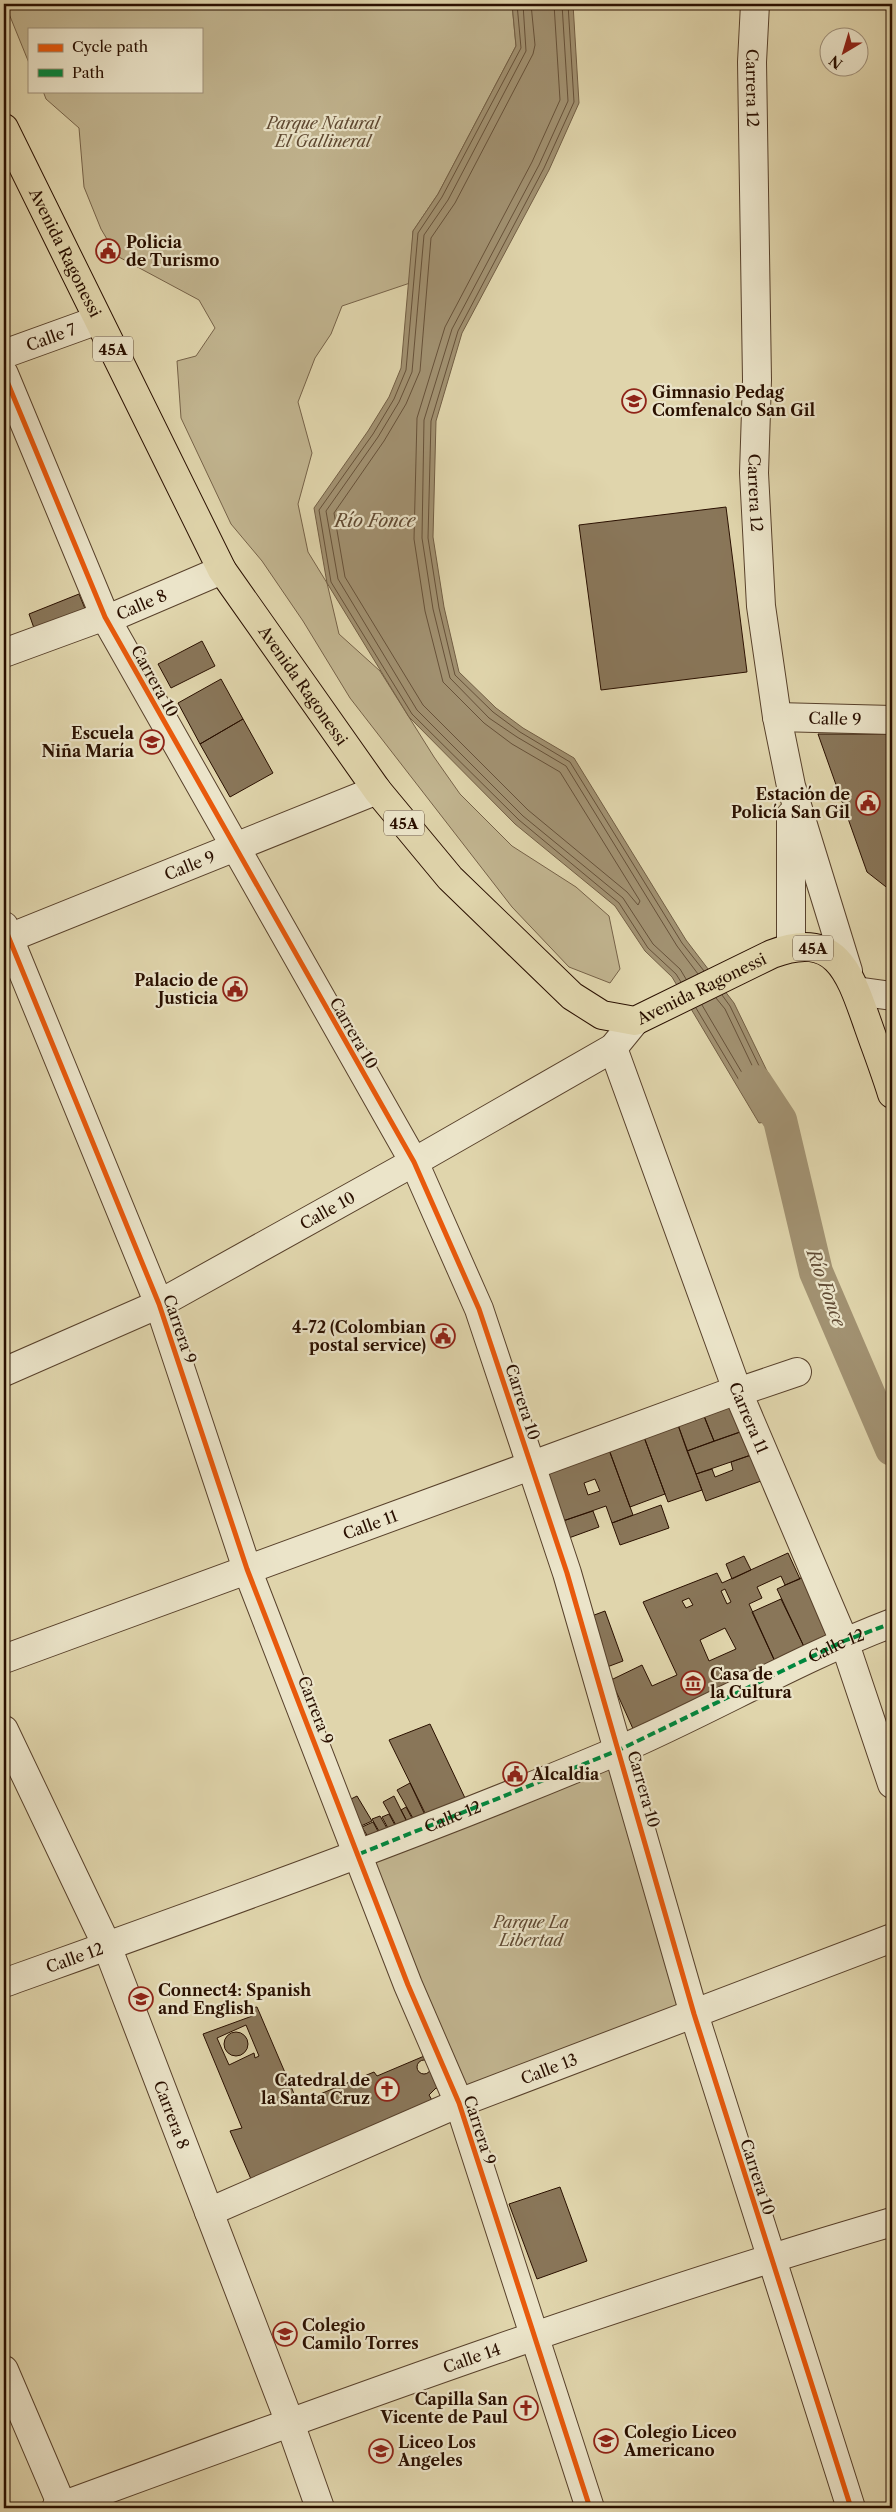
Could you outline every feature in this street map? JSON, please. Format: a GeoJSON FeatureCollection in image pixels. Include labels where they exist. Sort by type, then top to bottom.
{"type":"FeatureCollection","features":[{"type":"Feature","properties":{"kind":"highway","name":"Avenida Ragonessi"},"geometry":{"type":"LineString","coordinates":[[4,128],[222,570],[376,790],[450,878],[572,996],[602,1015],[646,1016],[782,950]]}},
{"type":"Feature","properties":{"kind":"highway","name":"45A"},"geometry":{"type":"LineString","coordinates":[[782,950],[811,947],[830,954],[852,981],[892,1094]]}},
{"type":"Feature","properties":{"kind":"street","name":"Carrera 12"},"geometry":{"type":"LineString","coordinates":[[755,4],[752,62],[757,380],[754,473],[761,606],[777,716],[791,786],[852,981]]}},
{"type":"Feature","properties":{"kind":"street","name":"Calle 7"},"geometry":{"type":"LineString","coordinates":[[4,354],[98,320]]}},
{"type":"Feature","properties":{"kind":"street","name":"Carrera 10"},"geometry":{"type":"LineString","coordinates":[[4,374],[105,617],[234,849],[414,1162],[479,1310],[567,1573],[694,2014],[851,2508]]}},
{"type":"Feature","properties":{"kind":"street","name":"Calle 8"},"geometry":{"type":"LineString","coordinates":[[4,653],[105,617],[117,615],[222,570]]}},
{"type":"Feature","properties":{"kind":"street","name":"Calle 9"},"geometry":{"type":"LineString","coordinates":[[777,716],[892,720]]}},
{"type":"Feature","properties":{"kind":"street"},"geometry":{"type":"LineString","coordinates":[[782,950],[791,786]]}},
{"type":"Feature","properties":{"kind":"street","name":"Calle 9"},"geometry":{"type":"LineString","coordinates":[[5,935],[234,849],[376,790]]}},
{"type":"Feature","properties":{"kind":"street","name":"Carrera 9"},"geometry":{"type":"LineString","coordinates":[[5,935],[159,1304],[247,1569],[359,1854],[408,1985],[459,2103],[590,2508]]}},
{"type":"Feature","properties":{"kind":"street"},"geometry":{"type":"LineString","coordinates":[[852,981],[892,996]]}},
{"type":"Feature","properties":{"kind":"street","name":"Calle 10"},"geometry":{"type":"LineString","coordinates":[[4,1372],[159,1304],[414,1162],[613,1048],[646,1016]]}},
{"type":"Feature","properties":{"kind":"street","name":"Carrera 11"},"geometry":{"type":"LineString","coordinates":[[613,1048],[737,1391],[844,1641],[892,1784]]}},
{"type":"Feature","properties":{"kind":"street","name":"Calle 11"},"geometry":{"type":"LineString","coordinates":[[4,1659],[737,1391],[797,1372]]}},
{"type":"Feature","properties":{"kind":"street","name":"Calle 12"},"geometry":{"type":"LineString","coordinates":[[4,1983],[359,1854],[619,1750],[844,1641],[892,1623]]}},
{"type":"Feature","properties":{"kind":"street","name":"Carrera 8"},"geometry":{"type":"LineString","coordinates":[[4,1730],[107,1946],[290,2423],[320,2508]]}},
{"type":"Feature","properties":{"kind":"street","name":"Calle 13"},"geometry":{"type":"LineString","coordinates":[[209,2212],[459,2103],[892,1938]]}},
{"type":"Feature","properties":{"kind":"street","name":"Calle 14"},"geometry":{"type":"LineString","coordinates":[[61,2508],[290,2423],[534,2337],[771,2257],[892,2222]]}},
{"type":"Feature","properties":{"kind":"street"},"geometry":{"type":"LineString","coordinates":[[4,2370],[61,2508]]}},
{"type":"Feature","properties":{"kind":"green space","name":"Parque Natural El Gallineral"},"geometry":{"type":"Polygon","coordinates":[[[5,4],[512,4],[516,46],[438,194],[413,231],[410,283],[342,306],[331,334],[315,358],[298,402],[312,453],[298,504],[308,552],[327,583],[339,634],[380,671],[434,757],[460,794],[512,846],[576,887],[609,916],[620,969],[610,983],[569,967],[512,907],[350,698],[303,621],[262,561],[231,524],[181,418],[177,361],[196,356],[215,328],[199,300],[117,256],[101,229],[84,187],[79,128],[46,99],[43,92],[202,92],[202,28],[28,28],[28,61],[5,4]]]}},
{"type":"Feature","properties":{"kind":"green space","name":"Parque La Libertad"},"geometry":{"type":"Polygon","coordinates":[[[612,1763],[685,2015],[464,2096],[369,1861],[612,1763]]]}},
{"type":"Feature","properties":{"kind":"water","name":"Río Fonce"},"geometry":{"type":"Polygon","coordinates":[[[512,4],[573,4],[579,103],[549,170],[462,333],[436,421],[433,537],[444,607],[459,672],[496,708],[523,728],[574,758],[686,940],[734,1003],[785,1108],[780,1120],[759,1123],[672,977],[645,951],[615,906],[515,824],[409,717],[327,583],[314,508],[368,431],[389,397],[401,368],[413,231],[438,194],[516,46],[512,4]]]}},
{"type":"Feature","properties":{"kind":"building"},"geometry":{"type":"Polygon","coordinates":[[[726,507],[747,672],[601,690],[579,525],[726,507]]]}},
{"type":"Feature","properties":{"kind":"building"},"geometry":{"type":"Polygon","coordinates":[[[79,594],[86,611],[35,631],[29,614],[79,594]]]}},
{"type":"Feature","properties":{"kind":"building"},"geometry":{"type":"Polygon","coordinates":[[[202,641],[215,666],[171,688],[158,664],[202,641]]]}},
{"type":"Feature","properties":{"kind":"building"},"geometry":{"type":"Polygon","coordinates":[[[221,679],[243,719],[200,744],[178,703],[221,679]]]}},
{"type":"Feature","properties":{"kind":"building"},"geometry":{"type":"Polygon","coordinates":[[[243,719],[273,773],[230,797],[200,744],[243,719]]]}},
{"type":"Feature","properties":{"kind":"building","name":"Estación de Policía San Gil"},"geometry":{"type":"Polygon","coordinates":[[[818,734],[892,734],[892,887],[890,890],[867,872],[818,734]]]}},
{"type":"Feature","properties":{"kind":"building"},"geometry":{"type":"Polygon","coordinates":[[[733,1405],[743,1431],[714,1441],[704,1416],[733,1405]]]}},
{"type":"Feature","properties":{"kind":"building"},"geometry":{"type":"Polygon","coordinates":[[[704,1416],[714,1441],[687,1451],[678,1425],[704,1416]]]}},
{"type":"Feature","properties":{"kind":"building"},"geometry":{"type":"Polygon","coordinates":[[[678,1425],[702,1490],[668,1502],[644,1437],[678,1425]]]}},
{"type":"Feature","properties":{"kind":"building"},"geometry":{"type":"Polygon","coordinates":[[[743,1431],[751,1455],[696,1474],[687,1451],[743,1431]]]}},
{"type":"Feature","properties":{"kind":"building"},"geometry":{"type":"Polygon","coordinates":[[[644,1437],[665,1494],[630,1507],[609,1450],[644,1437]]]}},
{"type":"Feature","properties":{"kind":"building"},"geometry":{"type":"Polygon","coordinates":[[[607,1444],[633,1515],[612,1523],[606,1506],[560,1522],[540,1468],[607,1444]],[[595,1479],[584,1483],[588,1495],[600,1491],[595,1479]]]}},
{"type":"Feature","properties":{"kind":"building"},"geometry":{"type":"Polygon","coordinates":[[[751,1455],[761,1481],[706,1501],[696,1474],[712,1469],[715,1477],[733,1470],[731,1462],[751,1455]]]}},
{"type":"Feature","properties":{"kind":"building"},"geometry":{"type":"Polygon","coordinates":[[[661,1505],[669,1528],[620,1545],[612,1523],[661,1505]]]}},
{"type":"Feature","properties":{"kind":"building"},"geometry":{"type":"Polygon","coordinates":[[[593,1511],[599,1527],[566,1539],[560,1522],[593,1511]]]}},
{"type":"Feature","properties":{"kind":"building"},"geometry":{"type":"Polygon","coordinates":[[[788,1553],[800,1579],[785,1585],[781,1576],[757,1587],[762,1598],[749,1604],[777,1666],[634,1731],[611,1680],[642,1665],[652,1686],[677,1675],[643,1602],[717,1573],[722,1583],[788,1553]],[[725,1589],[721,1591],[727,1604],[731,1602],[725,1589]],[[689,1598],[682,1601],[686,1608],[693,1605],[689,1598]],[[725,1628],[700,1640],[709,1661],[736,1649],[725,1628]]]}},
{"type":"Feature","properties":{"kind":"building"},"geometry":{"type":"Polygon","coordinates":[[[744,1556],[751,1570],[732,1579],[726,1564],[744,1556]]]}},
{"type":"Feature","properties":{"kind":"building"},"geometry":{"type":"Polygon","coordinates":[[[805,1576],[835,1641],[807,1653],[777,1589],[805,1576]]]}},
{"type":"Feature","properties":{"kind":"building"},"geometry":{"type":"Polygon","coordinates":[[[781,1599],[807,1653],[777,1666],[752,1612],[781,1599]]]}},
{"type":"Feature","properties":{"kind":"building"},"geometry":{"type":"Polygon","coordinates":[[[605,1611],[623,1661],[607,1667],[589,1617],[605,1611]]]}},
{"type":"Feature","properties":{"kind":"building"},"geometry":{"type":"Polygon","coordinates":[[[430,1724],[465,1798],[426,1815],[389,1740],[430,1724]]]}},
{"type":"Feature","properties":{"kind":"building"},"geometry":{"type":"Polygon","coordinates":[[[410,1783],[425,1815],[414,1820],[397,1790],[410,1783]]]}},
{"type":"Feature","properties":{"kind":"building"},"geometry":{"type":"Polygon","coordinates":[[[357,1796],[372,1821],[361,1826],[347,1801],[357,1796]]]}},
{"type":"Feature","properties":{"kind":"building"},"geometry":{"type":"Polygon","coordinates":[[[394,1796],[407,1822],[397,1827],[383,1802],[394,1796]]]}},
{"type":"Feature","properties":{"kind":"building"},"geometry":{"type":"Polygon","coordinates":[[[406,1807],[413,1820],[408,1823],[401,1810],[406,1807]]]}},
{"type":"Feature","properties":{"kind":"building"},"geometry":{"type":"Polygon","coordinates":[[[389,1814],[396,1827],[389,1830],[382,1817],[389,1814]]]}},
{"type":"Feature","properties":{"kind":"building"},"geometry":{"type":"Polygon","coordinates":[[[380,1816],[388,1830],[380,1833],[372,1819],[380,1816]]]}},
{"type":"Feature","properties":{"kind":"building"},"geometry":{"type":"Polygon","coordinates":[[[373,1822],[379,1833],[368,1837],[362,1827],[373,1822]]]}},
{"type":"Feature","properties":{"kind":"building","name":"Catedral de la Santa Cruz"},"geometry":{"type":"Polygon","coordinates":[[[257,2007],[298,2103],[374,2072],[377,2076],[429,2054],[449,2102],[254,2186],[230,2131],[242,2128],[203,2034],[255,2015],[252,2008],[257,2007]]]}},
{"type":"Feature","properties":{"kind":"building"},"geometry":{"type":"Polygon","coordinates":[[[246,2025],[259,2056],[255,2058],[254,2053],[229,2065],[217,2038],[246,2025]]]}},
{"type":"Feature","properties":{"kind":"building"},"geometry":{"type":"Polygon","coordinates":[[[236,2032],[245,2035],[248,2044],[245,2053],[236,2056],[227,2053],[224,2044],[227,2035],[236,2032]]]}},
{"type":"Feature","properties":{"kind":"building"},"geometry":{"type":"Polygon","coordinates":[[[421,2060],[427,2060],[431,2067],[427,2074],[421,2074],[417,2070],[417,2064],[421,2060]]]}},
{"type":"Feature","properties":{"kind":"building"},"geometry":{"type":"Polygon","coordinates":[[[436,2088],[441,2091],[445,2099],[433,2102],[429,2095],[436,2088]]]}},
{"type":"Feature","properties":{"kind":"building"},"geometry":{"type":"Polygon","coordinates":[[[560,2187],[587,2261],[537,2279],[509,2204],[560,2187]]]}},
{"type":"Feature","properties":{"kind":"waterway","name":"Río Fonce"},"geometry":{"type":"LineString","coordinates":[[755,1082],[780,1120],[816,1272],[892,1449]]}},
{"type":"Feature","properties":{"kind":"marked path"},"geometry":{"type":"LineString","coordinates":[[359,1854],[619,1750],[844,1641],[892,1623]]}},
{"type":"Feature","properties":{"kind":"cycle path"},"geometry":{"type":"LineString","coordinates":[[4,374],[105,617],[414,1162],[479,1309],[567,1573],[694,2014],[851,2508]]}},
{"type":"Feature","properties":{"kind":"cycle path"},"geometry":{"type":"LineString","coordinates":[[4,926],[159,1304],[247,1569],[408,1985],[459,2103],[590,2508]]}},
{"type":"Feature","properties":{"kind":"place","name":"Policia de Turismo"},"geometry":{"type":"Point","coordinates":[108,251]}},
{"type":"Feature","properties":{"kind":"place","name":"Gimnasio Pedag Comfenalco San Gil"},"geometry":{"type":"Point","coordinates":[634,401]}},
{"type":"Feature","properties":{"kind":"place","name":"Escuela Niña María"},"geometry":{"type":"Point","coordinates":[152,742]}},
{"type":"Feature","properties":{"kind":"place","name":"Estación de Policía San Gil"},"geometry":{"type":"Point","coordinates":[868,803]}},
{"type":"Feature","properties":{"kind":"place","name":"Palacio de Justicia"},"geometry":{"type":"Point","coordinates":[235,989]}},
{"type":"Feature","properties":{"kind":"place","name":"4-72 (Colombian postal service)"},"geometry":{"type":"Point","coordinates":[443,1336]}},
{"type":"Feature","properties":{"kind":"place","name":"Casa de la Cultura"},"geometry":{"type":"Point","coordinates":[693,1683]}},
{"type":"Feature","properties":{"kind":"place","name":"Alcaldia"},"geometry":{"type":"Point","coordinates":[515,1774]}},
{"type":"Feature","properties":{"kind":"place","name":"Connect4: Spanish and English"},"geometry":{"type":"Point","coordinates":[141,1999]}},
{"type":"Feature","properties":{"kind":"place","name":"Catedral de la Santa Cruz"},"geometry":{"type":"Point","coordinates":[387,2089]}},
{"type":"Feature","properties":{"kind":"place","name":"Colegio Camilo Torres"},"geometry":{"type":"Point","coordinates":[285,2334]}},
{"type":"Feature","properties":{"kind":"place","name":"Capilla San Vicente de Paul"},"geometry":{"type":"Point","coordinates":[526,2408]}},
{"type":"Feature","properties":{"kind":"place","name":"Colegio Liceo Americano"},"geometry":{"type":"Point","coordinates":[606,2441]}},
{"type":"Feature","properties":{"kind":"place","name":"Liceo Los Angeles"},"geometry":{"type":"Point","coordinates":[381,2451]}}]}
